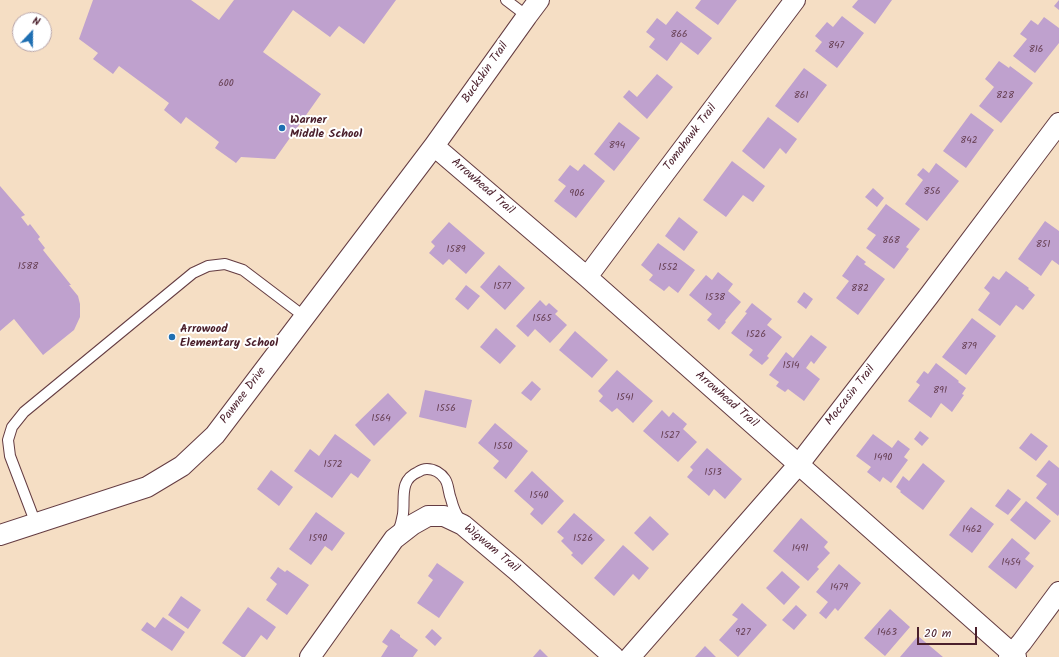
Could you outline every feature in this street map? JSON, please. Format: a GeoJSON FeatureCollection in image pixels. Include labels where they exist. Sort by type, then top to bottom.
{"type":"FeatureCollection","features":[{"type":"Feature","properties":{"kind":"street","name":"Buckskin Trail"},"geometry":{"type":"LineString","coordinates":[[434,146],[539,0]]}},
{"type":"Feature","properties":{"kind":"street","name":"Tomahawk Trail"},"geometry":{"type":"LineString","coordinates":[[587,277],[795,0]]}},
{"type":"Feature","properties":{"kind":"street","name":"Moccasin Trail"},"geometry":{"type":"LineString","coordinates":[[630,657],[798,464],[928,297],[1059,123]]}},
{"type":"Feature","properties":{"kind":"street","name":"Arrowhead Trail"},"geometry":{"type":"LineString","coordinates":[[434,146],[587,277],[1012,656]]}},
{"type":"Feature","properties":{"kind":"street","name":"Pawnee Drive"},"geometry":{"type":"LineString","coordinates":[[0,535],[147,487],[182,466],[215,435],[434,146]]}},
{"type":"Feature","properties":{"kind":"street","name":"Wigwam Trail"},"geometry":{"type":"LineString","coordinates":[[310,657],[394,539],[412,525],[428,516],[444,516],[463,525],[521,574],[614,657]]}},
{"type":"Feature","properties":{"kind":"street"},"geometry":{"type":"LineString","coordinates":[[1012,656],[1059,592]]}},
{"type":"Feature","properties":{"kind":"lane"},"geometry":{"type":"LineString","coordinates":[[506,0],[527,16]]}},
{"type":"Feature","properties":{"kind":"lane"},"geometry":{"type":"LineString","coordinates":[[36,524],[10,456],[8,440],[12,427],[24,412],[193,273],[208,266],[225,264],[243,270],[305,317]]}},
{"type":"Feature","properties":{"kind":"lane"},"geometry":{"type":"LineString","coordinates":[[394,539],[400,528],[403,515],[404,490],[406,483],[412,474],[424,469],[434,470],[445,478],[448,485],[450,498],[463,525]]}},
{"type":"Feature","properties":{"kind":"building"},"geometry":{"type":"Polygon","coordinates":[[[93,0],[191,0],[219,20],[234,0],[396,0],[364,44],[339,26],[330,37],[293,10],[263,52],[321,94],[275,159],[241,157],[236,163],[215,148],[219,142],[186,117],[181,124],[164,110],[169,103],[119,66],[113,74],[93,59],[98,53],[79,39],[93,0]]]}},
{"type":"Feature","properties":{"kind":"building"},"geometry":{"type":"Polygon","coordinates":[[[701,0],[737,0],[718,25],[695,8],[701,0]]]}},
{"type":"Feature","properties":{"kind":"building"},"geometry":{"type":"Polygon","coordinates":[[[858,0],[892,0],[875,24],[852,7],[858,0]]]}},
{"type":"Feature","properties":{"kind":"building"},"geometry":{"type":"Polygon","coordinates":[[[1059,0],[1059,10],[1054,6],[1059,0]]]}},
{"type":"Feature","properties":{"kind":"building"},"geometry":{"type":"Polygon","coordinates":[[[677,11],[712,38],[698,55],[681,42],[667,61],[649,47],[655,39],[646,32],[657,18],[666,25],[677,11]]]}},
{"type":"Feature","properties":{"kind":"building"},"geometry":{"type":"Polygon","coordinates":[[[842,16],[864,33],[837,68],[815,51],[822,42],[815,36],[827,22],[833,27],[842,16]]]}},
{"type":"Feature","properties":{"kind":"building"},"geometry":{"type":"Polygon","coordinates":[[[1044,17],[1059,28],[1059,43],[1035,73],[1013,56],[1027,39],[1020,34],[1031,20],[1038,25],[1044,17]]]}},
{"type":"Feature","properties":{"kind":"building"},"geometry":{"type":"Polygon","coordinates":[[[999,61],[1009,68],[1010,66],[1033,83],[1001,123],[979,106],[994,87],[985,79],[999,61]]]}},
{"type":"Feature","properties":{"kind":"building"},"geometry":{"type":"Polygon","coordinates":[[[804,68],[827,85],[798,123],[775,106],[804,68]]]}},
{"type":"Feature","properties":{"kind":"building"},"geometry":{"type":"Polygon","coordinates":[[[657,74],[673,87],[647,119],[623,97],[629,90],[637,97],[657,74]]]}},
{"type":"Feature","properties":{"kind":"building"},"geometry":{"type":"Polygon","coordinates":[[[971,113],[994,130],[966,168],[943,151],[971,113]]]}},
{"type":"Feature","properties":{"kind":"building"},"geometry":{"type":"Polygon","coordinates":[[[768,117],[797,139],[786,154],[780,148],[764,169],[742,151],[768,117]]]}},
{"type":"Feature","properties":{"kind":"building"},"geometry":{"type":"Polygon","coordinates":[[[619,122],[640,138],[614,171],[594,154],[619,122]]]}},
{"type":"Feature","properties":{"kind":"building"},"geometry":{"type":"Polygon","coordinates":[[[732,161],[765,186],[753,202],[743,195],[726,217],[703,200],[732,161]]]}},
{"type":"Feature","properties":{"kind":"building"},"geometry":{"type":"Polygon","coordinates":[[[936,163],[959,181],[927,221],[905,204],[923,180],[917,175],[923,168],[929,173],[936,163]]]}},
{"type":"Feature","properties":{"kind":"building"},"geometry":{"type":"Polygon","coordinates":[[[584,164],[605,181],[576,218],[554,201],[566,186],[558,180],[570,165],[578,171],[584,164]]]}},
{"type":"Feature","properties":{"kind":"building"},"geometry":{"type":"Polygon","coordinates":[[[0,186],[25,215],[21,217],[28,226],[30,224],[40,237],[38,239],[45,248],[43,250],[78,296],[80,304],[80,317],[74,330],[43,355],[14,319],[0,331],[0,186]]]}},
{"type":"Feature","properties":{"kind":"building"},"geometry":{"type":"Polygon","coordinates":[[[873,188],[884,198],[877,207],[865,197],[873,188]]]}},
{"type":"Feature","properties":{"kind":"building"},"geometry":{"type":"Polygon","coordinates":[[[886,204],[920,229],[906,247],[909,249],[894,269],[866,248],[876,235],[867,229],[886,204]]]}},
{"type":"Feature","properties":{"kind":"building"},"geometry":{"type":"Polygon","coordinates":[[[679,217],[698,232],[684,251],[665,236],[679,217]]]}},
{"type":"Feature","properties":{"kind":"building"},"geometry":{"type":"Polygon","coordinates":[[[1045,221],[1059,231],[1059,265],[1052,260],[1041,276],[1018,259],[1045,221]]]}},
{"type":"Feature","properties":{"kind":"building"},"geometry":{"type":"Polygon","coordinates":[[[449,222],[485,253],[466,274],[449,259],[443,265],[429,253],[435,246],[431,242],[449,222]]]}},
{"type":"Feature","properties":{"kind":"building"},"geometry":{"type":"Polygon","coordinates":[[[658,243],[695,270],[678,293],[669,286],[664,291],[649,280],[653,275],[641,265],[658,243]]]}},
{"type":"Feature","properties":{"kind":"building"},"geometry":{"type":"Polygon","coordinates":[[[857,255],[866,262],[864,264],[885,279],[858,315],[836,298],[849,281],[842,276],[857,255]]]}},
{"type":"Feature","properties":{"kind":"building"},"geometry":{"type":"Polygon","coordinates":[[[499,265],[525,288],[505,310],[480,287],[499,265]]]}},
{"type":"Feature","properties":{"kind":"building"},"geometry":{"type":"Polygon","coordinates":[[[1006,271],[1029,288],[1028,289],[1035,295],[1023,310],[1016,305],[1000,326],[978,310],[990,293],[984,288],[993,276],[999,280],[1006,271]]]}},
{"type":"Feature","properties":{"kind":"building"},"geometry":{"type":"Polygon","coordinates":[[[718,272],[733,284],[728,291],[741,302],[719,330],[707,320],[712,314],[689,295],[706,275],[712,280],[718,272]]]}},
{"type":"Feature","properties":{"kind":"building"},"geometry":{"type":"Polygon","coordinates":[[[466,285],[480,296],[468,310],[455,299],[466,285]]]}},
{"type":"Feature","properties":{"kind":"building"},"geometry":{"type":"Polygon","coordinates":[[[804,292],[813,299],[806,309],[797,302],[804,292]]]}},
{"type":"Feature","properties":{"kind":"building"},"geometry":{"type":"Polygon","coordinates":[[[540,300],[546,306],[549,303],[558,311],[555,314],[567,325],[550,343],[535,329],[528,337],[516,326],[540,300]]]}},
{"type":"Feature","properties":{"kind":"building"},"geometry":{"type":"Polygon","coordinates":[[[752,303],[772,319],[767,325],[782,337],[767,356],[769,358],[762,365],[749,355],[753,350],[731,333],[747,313],[745,312],[752,303]]]}},
{"type":"Feature","properties":{"kind":"building"},"geometry":{"type":"Polygon","coordinates":[[[972,318],[996,336],[966,375],[942,357],[972,318]]]}},
{"type":"Feature","properties":{"kind":"building"},"geometry":{"type":"Polygon","coordinates":[[[496,328],[516,346],[500,364],[480,347],[496,328]]]}},
{"type":"Feature","properties":{"kind":"building"},"geometry":{"type":"Polygon","coordinates":[[[575,331],[608,360],[592,378],[559,350],[575,331]]]}},
{"type":"Feature","properties":{"kind":"building"},"geometry":{"type":"Polygon","coordinates":[[[811,335],[827,347],[814,364],[811,361],[806,368],[820,379],[804,401],[788,389],[785,392],[776,386],[779,382],[769,375],[786,352],[793,358],[811,335]]]}},
{"type":"Feature","properties":{"kind":"building"},"geometry":{"type":"Polygon","coordinates":[[[936,363],[966,388],[962,394],[964,395],[952,412],[941,403],[931,418],[908,401],[920,385],[916,382],[924,371],[928,374],[936,363]]]}},
{"type":"Feature","properties":{"kind":"building"},"geometry":{"type":"Polygon","coordinates":[[[617,370],[653,401],[633,423],[617,408],[612,412],[599,401],[603,396],[598,391],[617,370]]]}},
{"type":"Feature","properties":{"kind":"building"},"geometry":{"type":"Polygon","coordinates":[[[532,381],[541,389],[531,401],[521,393],[532,381]]]}},
{"type":"Feature","properties":{"kind":"building"},"geometry":{"type":"Polygon","coordinates":[[[425,390],[472,400],[466,428],[419,417],[425,390]]]}},
{"type":"Feature","properties":{"kind":"building"},"geometry":{"type":"Polygon","coordinates":[[[388,393],[407,413],[374,446],[355,425],[388,393]]]}},
{"type":"Feature","properties":{"kind":"building"},"geometry":{"type":"Polygon","coordinates":[[[662,410],[669,417],[673,412],[687,424],[683,429],[697,442],[678,462],[643,431],[662,410]]]}},
{"type":"Feature","properties":{"kind":"building"},"geometry":{"type":"Polygon","coordinates":[[[495,423],[528,451],[506,479],[493,468],[499,461],[478,443],[495,423]]]}},
{"type":"Feature","properties":{"kind":"building"},"geometry":{"type":"Polygon","coordinates":[[[920,431],[929,438],[922,446],[914,439],[920,431]]]}},
{"type":"Feature","properties":{"kind":"building"},"geometry":{"type":"Polygon","coordinates":[[[1031,433],[1048,446],[1036,461],[1019,448],[1031,433]]]}},
{"type":"Feature","properties":{"kind":"building"},"geometry":{"type":"Polygon","coordinates":[[[335,434],[371,460],[358,478],[351,473],[332,498],[294,471],[310,449],[319,456],[335,434]]]}},
{"type":"Feature","properties":{"kind":"building"},"geometry":{"type":"Polygon","coordinates":[[[873,434],[892,448],[898,440],[910,449],[904,457],[908,460],[891,483],[883,477],[880,482],[867,472],[871,467],[856,456],[873,434]]]}},
{"type":"Feature","properties":{"kind":"building"},"geometry":{"type":"Polygon","coordinates":[[[707,448],[742,479],[725,499],[714,489],[709,496],[687,477],[693,470],[690,467],[707,448]]]}},
{"type":"Feature","properties":{"kind":"building"},"geometry":{"type":"Polygon","coordinates":[[[1049,460],[1059,468],[1058,516],[1036,498],[1047,484],[1036,476],[1049,460]]]}},
{"type":"Feature","properties":{"kind":"building"},"geometry":{"type":"Polygon","coordinates":[[[923,463],[945,481],[923,510],[900,492],[901,491],[896,487],[903,476],[909,481],[923,463]]]}},
{"type":"Feature","properties":{"kind":"building"},"geometry":{"type":"Polygon","coordinates":[[[271,470],[293,487],[279,506],[257,489],[271,470]]]}},
{"type":"Feature","properties":{"kind":"building"},"geometry":{"type":"Polygon","coordinates":[[[532,471],[564,501],[542,525],[530,514],[534,509],[514,491],[532,471]]]}},
{"type":"Feature","properties":{"kind":"building"},"geometry":{"type":"Polygon","coordinates":[[[1008,489],[1021,499],[1008,515],[995,506],[1008,489]]]}},
{"type":"Feature","properties":{"kind":"building"},"geometry":{"type":"Polygon","coordinates":[[[1026,501],[1051,521],[1035,540],[1010,520],[1026,501]]]}},
{"type":"Feature","properties":{"kind":"building"},"geometry":{"type":"Polygon","coordinates":[[[971,507],[994,524],[972,553],[949,535],[971,507]]]}},
{"type":"Feature","properties":{"kind":"building"},"geometry":{"type":"Polygon","coordinates":[[[316,512],[345,533],[332,551],[325,546],[311,565],[289,549],[316,512]]]}},
{"type":"Feature","properties":{"kind":"building"},"geometry":{"type":"Polygon","coordinates":[[[574,513],[605,540],[582,565],[571,555],[573,553],[561,541],[564,538],[557,532],[574,513]]]}},
{"type":"Feature","properties":{"kind":"building"},"geometry":{"type":"Polygon","coordinates":[[[650,516],[669,534],[653,551],[634,533],[650,516]]]}},
{"type":"Feature","properties":{"kind":"building"},"geometry":{"type":"Polygon","coordinates":[[[801,518],[828,542],[824,547],[830,553],[817,567],[819,569],[808,581],[773,551],[801,518]]]}},
{"type":"Feature","properties":{"kind":"building"},"geometry":{"type":"Polygon","coordinates":[[[1012,538],[1030,553],[1025,559],[1034,566],[1016,589],[988,567],[1012,538]]]}},
{"type":"Feature","properties":{"kind":"building"},"geometry":{"type":"Polygon","coordinates":[[[623,545],[649,568],[639,580],[633,574],[614,596],[594,578],[623,545]]]}},
{"type":"Feature","properties":{"kind":"building"},"geometry":{"type":"Polygon","coordinates":[[[437,563],[464,582],[439,618],[417,603],[433,580],[428,576],[437,563]]]}},
{"type":"Feature","properties":{"kind":"building"},"geometry":{"type":"Polygon","coordinates":[[[839,564],[861,583],[838,611],[835,608],[826,619],[819,613],[828,602],[816,592],[839,564]]]}},
{"type":"Feature","properties":{"kind":"building"},"geometry":{"type":"Polygon","coordinates":[[[278,567],[285,572],[287,570],[309,585],[287,615],[266,600],[277,584],[270,578],[278,567]]]}},
{"type":"Feature","properties":{"kind":"building"},"geometry":{"type":"Polygon","coordinates":[[[782,571],[800,587],[784,605],[766,588],[782,571]]]}},
{"type":"Feature","properties":{"kind":"building"},"geometry":{"type":"Polygon","coordinates":[[[181,596],[201,610],[188,629],[168,615],[181,596]]]}},
{"type":"Feature","properties":{"kind":"building"},"geometry":{"type":"Polygon","coordinates":[[[742,603],[767,625],[738,657],[719,640],[738,619],[732,615],[742,603]]]}},
{"type":"Feature","properties":{"kind":"building"},"geometry":{"type":"Polygon","coordinates":[[[796,605],[807,615],[794,630],[782,620],[796,605]]]}},
{"type":"Feature","properties":{"kind":"building"},"geometry":{"type":"Polygon","coordinates":[[[248,607],[276,627],[267,640],[261,635],[245,657],[242,657],[222,643],[248,607]]]}},
{"type":"Feature","properties":{"kind":"building"},"geometry":{"type":"Polygon","coordinates":[[[890,609],[910,627],[885,656],[864,638],[890,609]]]}},
{"type":"Feature","properties":{"kind":"building"},"geometry":{"type":"Polygon","coordinates":[[[163,617],[185,632],[172,651],[141,630],[147,622],[155,628],[163,617]]]}},
{"type":"Feature","properties":{"kind":"building"},"geometry":{"type":"Polygon","coordinates":[[[391,629],[418,650],[413,657],[381,657],[388,646],[382,642],[391,629]]]}},
{"type":"Feature","properties":{"kind":"building"},"geometry":{"type":"Polygon","coordinates":[[[432,629],[442,638],[435,646],[425,637],[432,629]]]}},
{"type":"Feature","properties":{"kind":"building"},"geometry":{"type":"Polygon","coordinates":[[[918,636],[943,657],[900,657],[918,636]]]}},
{"type":"Feature","properties":{"kind":"building"},"geometry":{"type":"Polygon","coordinates":[[[705,646],[716,657],[695,657],[705,646]]]}},
{"type":"Feature","properties":{"kind":"building"},"geometry":{"type":"Polygon","coordinates":[[[540,649],[548,657],[533,657],[540,649]]]}},
{"type":"Feature","properties":{"kind":"place","name":"Warner Middle School"},"geometry":{"type":"Point","coordinates":[282,128]}},
{"type":"Feature","properties":{"kind":"place","name":"Arrowood Elementary School"},"geometry":{"type":"Point","coordinates":[172,337]}}]}
